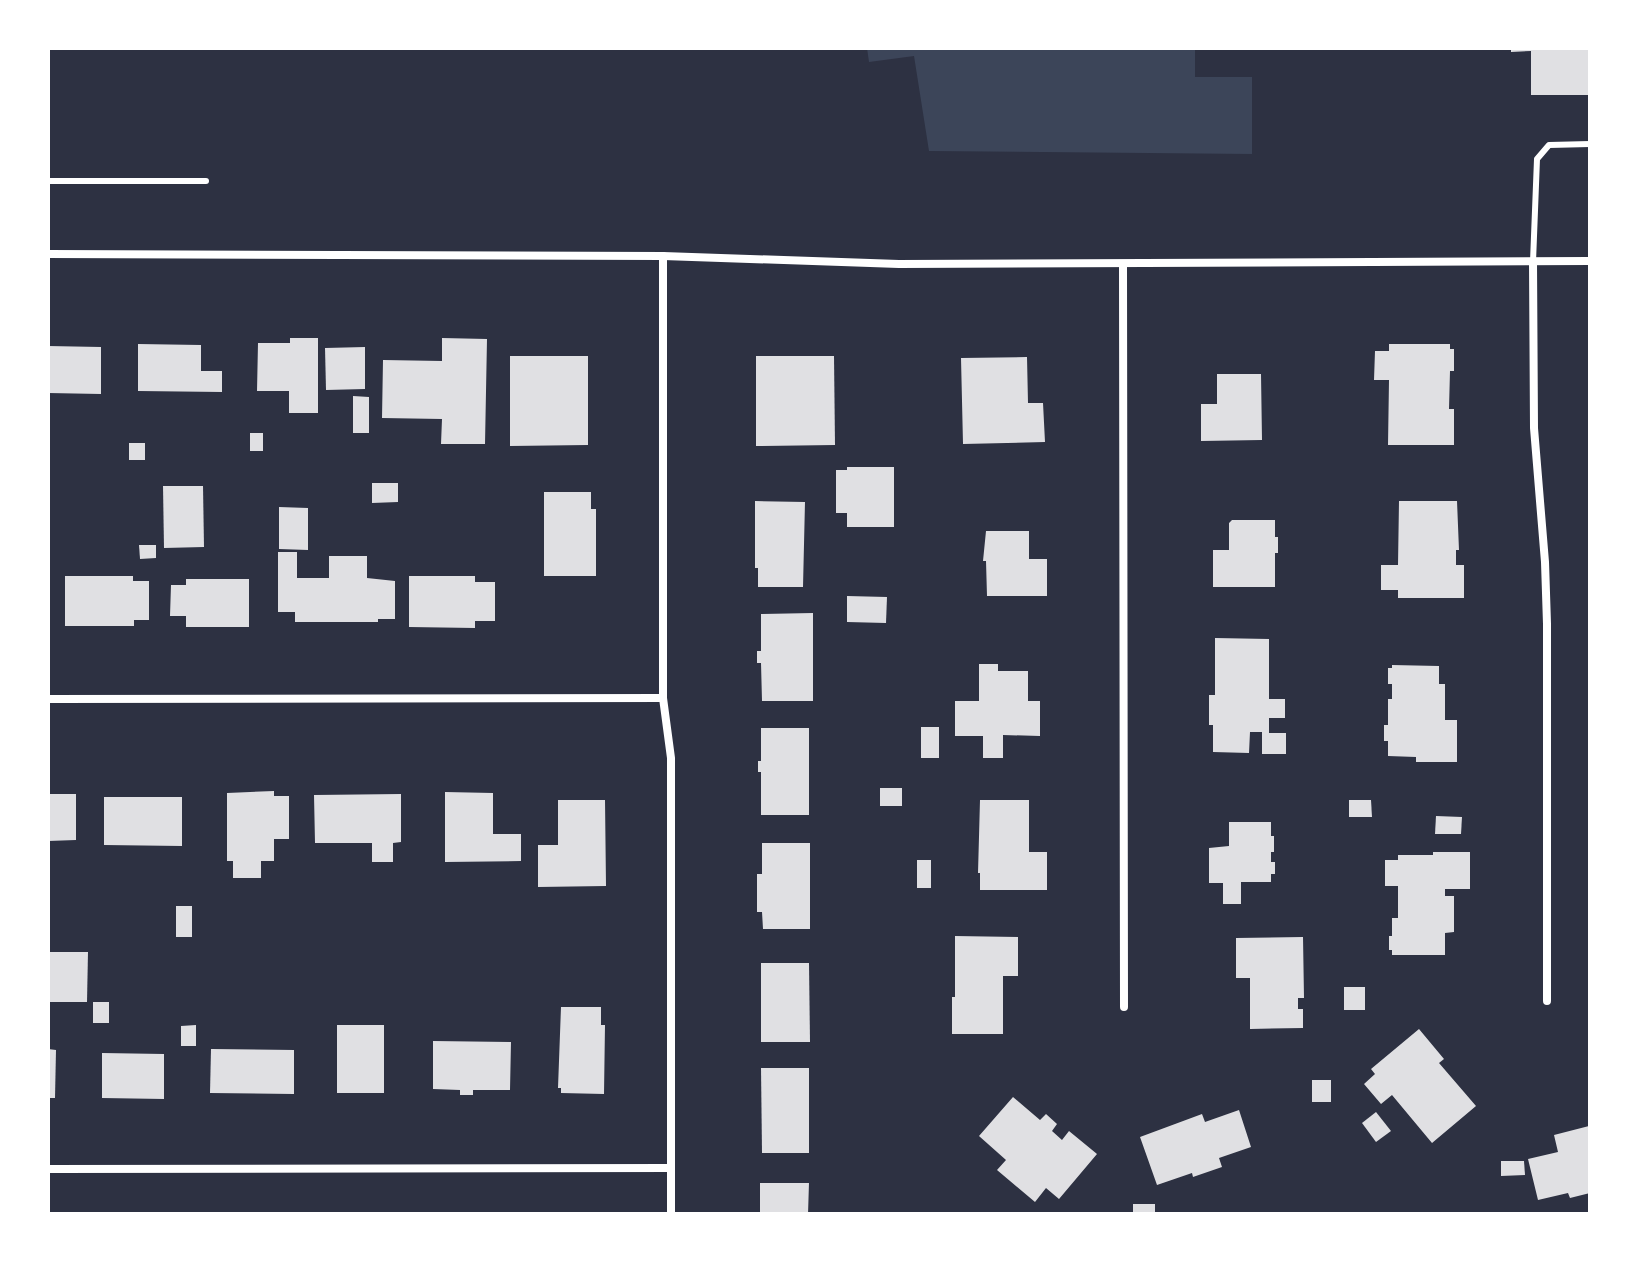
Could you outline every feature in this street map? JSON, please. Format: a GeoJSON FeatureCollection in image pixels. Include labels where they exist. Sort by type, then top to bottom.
{"type":"FeatureCollection","features":[{"type":"Feature","properties":{"kind":"street"},"geometry":{"type":"LineString","coordinates":[[48,254],[663,256],[899,264],[1590,261]]}},
{"type":"Feature","properties":{"kind":"street"},"geometry":{"type":"LineString","coordinates":[[663,256],[663,698],[671,758],[671,1214]]}},
{"type":"Feature","properties":{"kind":"street"},"geometry":{"type":"LineString","coordinates":[[1533,262],[1534,428],[1547,624],[1547,1001]]}},
{"type":"Feature","properties":{"kind":"street"},"geometry":{"type":"LineString","coordinates":[[1123,264],[1124,1007]]}},
{"type":"Feature","properties":{"kind":"street"},"geometry":{"type":"LineString","coordinates":[[48,699],[663,698]]}},
{"type":"Feature","properties":{"kind":"street"},"geometry":{"type":"LineString","coordinates":[[48,1169],[671,1168]]}},
{"type":"Feature","properties":{"kind":"lane"},"geometry":{"type":"LineString","coordinates":[[1533,262],[1537,159],[1549,145],[1590,144]]}},
{"type":"Feature","properties":{"kind":"lane"},"geometry":{"type":"LineString","coordinates":[[48,181],[206,181]]}},
{"type":"Feature","properties":{"kind":"shaded area"},"geometry":{"type":"Polygon","coordinates":[[[867,48],[1195,48],[1195,77],[1252,77],[1252,154],[929,151],[914,56],[869,62],[867,48]]]}},
{"type":"Feature","properties":{"kind":"building"},"geometry":{"type":"Polygon","coordinates":[[[1511,48],[1590,48],[1590,95],[1531,95],[1531,51],[1511,52],[1511,48]]]}},
{"type":"Feature","properties":{"kind":"building"},"geometry":{"type":"Polygon","coordinates":[[[290,338],[318,338],[318,413],[289,413],[289,391],[257,391],[258,343],[290,343],[290,338]]]}},
{"type":"Feature","properties":{"kind":"building"},"geometry":{"type":"Polygon","coordinates":[[[442,338],[487,339],[485,444],[441,444],[442,419],[382,418],[383,360],[442,361],[442,338]]]}},
{"type":"Feature","properties":{"kind":"building"},"geometry":{"type":"Polygon","coordinates":[[[138,344],[201,345],[201,371],[222,371],[222,392],[138,391],[138,344]]]}},
{"type":"Feature","properties":{"kind":"building"},"geometry":{"type":"Polygon","coordinates":[[[1389,344],[1450,344],[1450,349],[1454,349],[1449,409],[1454,409],[1454,445],[1388,445],[1389,380],[1374,380],[1375,351],[1389,351],[1389,344]]]}},
{"type":"Feature","properties":{"kind":"building"},"geometry":{"type":"Polygon","coordinates":[[[48,346],[101,347],[101,394],[48,393],[48,346]]]}},
{"type":"Feature","properties":{"kind":"building"},"geometry":{"type":"Polygon","coordinates":[[[365,347],[365,389],[326,390],[325,348],[365,347]]]}},
{"type":"Feature","properties":{"kind":"building"},"geometry":{"type":"Polygon","coordinates":[[[510,356],[588,356],[588,445],[510,446],[510,356]]]}},
{"type":"Feature","properties":{"kind":"building"},"geometry":{"type":"Polygon","coordinates":[[[756,356],[834,356],[835,445],[756,446],[756,356]]]}},
{"type":"Feature","properties":{"kind":"building"},"geometry":{"type":"Polygon","coordinates":[[[1027,357],[1028,403],[1043,403],[1045,442],[963,444],[961,358],[1027,357]]]}},
{"type":"Feature","properties":{"kind":"building"},"geometry":{"type":"Polygon","coordinates":[[[1217,374],[1261,374],[1262,440],[1201,441],[1201,404],[1217,404],[1217,374]]]}},
{"type":"Feature","properties":{"kind":"building"},"geometry":{"type":"Polygon","coordinates":[[[353,396],[369,397],[369,433],[353,433],[353,396]]]}},
{"type":"Feature","properties":{"kind":"building"},"geometry":{"type":"Polygon","coordinates":[[[250,433],[263,433],[263,451],[250,451],[250,433]]]}},
{"type":"Feature","properties":{"kind":"building"},"geometry":{"type":"Polygon","coordinates":[[[129,443],[145,443],[145,460],[129,460],[129,443]]]}},
{"type":"Feature","properties":{"kind":"building"},"geometry":{"type":"Polygon","coordinates":[[[847,467],[894,467],[894,527],[847,527],[847,513],[836,513],[836,470],[847,470],[847,467]]]}},
{"type":"Feature","properties":{"kind":"building"},"geometry":{"type":"Polygon","coordinates":[[[372,483],[398,483],[398,502],[372,503],[372,483]]]}},
{"type":"Feature","properties":{"kind":"building"},"geometry":{"type":"Polygon","coordinates":[[[163,486],[203,486],[204,547],[164,548],[163,486]]]}},
{"type":"Feature","properties":{"kind":"building"},"geometry":{"type":"Polygon","coordinates":[[[544,492],[591,492],[591,509],[596,509],[596,576],[544,576],[544,492]]]}},
{"type":"Feature","properties":{"kind":"building"},"geometry":{"type":"Polygon","coordinates":[[[755,501],[805,502],[803,587],[758,587],[755,501]]]}},
{"type":"Feature","properties":{"kind":"building"},"geometry":{"type":"Polygon","coordinates":[[[1399,501],[1457,501],[1459,550],[1456,550],[1456,565],[1464,565],[1464,598],[1398,598],[1398,590],[1381,590],[1381,565],[1398,565],[1399,501]]]}},
{"type":"Feature","properties":{"kind":"building"},"geometry":{"type":"Polygon","coordinates":[[[279,507],[308,508],[308,550],[279,549],[279,507]]]}},
{"type":"Feature","properties":{"kind":"building"},"geometry":{"type":"Polygon","coordinates":[[[1232,520],[1275,520],[1278,553],[1275,553],[1275,587],[1213,587],[1213,550],[1229,550],[1229,523],[1232,520]]]}},
{"type":"Feature","properties":{"kind":"building"},"geometry":{"type":"Polygon","coordinates":[[[986,531],[1029,531],[1029,559],[1047,559],[1047,596],[987,596],[986,561],[983,561],[986,531]]]}},
{"type":"Feature","properties":{"kind":"building"},"geometry":{"type":"Polygon","coordinates":[[[139,545],[156,545],[156,558],[140,559],[139,545]]]}},
{"type":"Feature","properties":{"kind":"building"},"geometry":{"type":"Polygon","coordinates":[[[278,552],[297,552],[297,578],[329,578],[329,556],[367,556],[367,578],[395,581],[395,619],[378,619],[378,622],[295,622],[295,612],[278,612],[278,552]]]}},
{"type":"Feature","properties":{"kind":"building"},"geometry":{"type":"Polygon","coordinates":[[[65,576],[133,576],[133,581],[149,581],[149,620],[134,620],[134,626],[65,626],[65,576]]]}},
{"type":"Feature","properties":{"kind":"building"},"geometry":{"type":"Polygon","coordinates":[[[409,576],[475,576],[475,582],[495,582],[495,621],[475,621],[475,628],[409,627],[409,576]]]}},
{"type":"Feature","properties":{"kind":"building"},"geometry":{"type":"Polygon","coordinates":[[[186,579],[249,579],[249,627],[186,627],[186,616],[170,616],[171,585],[186,585],[186,579]]]}},
{"type":"Feature","properties":{"kind":"building"},"geometry":{"type":"Polygon","coordinates":[[[847,596],[887,597],[886,623],[847,622],[847,596]]]}},
{"type":"Feature","properties":{"kind":"building"},"geometry":{"type":"Polygon","coordinates":[[[813,613],[813,701],[762,701],[761,663],[757,663],[757,651],[761,651],[761,614],[813,613]]]}},
{"type":"Feature","properties":{"kind":"building"},"geometry":{"type":"Polygon","coordinates":[[[1215,638],[1269,639],[1269,699],[1285,699],[1285,718],[1269,718],[1269,733],[1286,733],[1286,754],[1262,754],[1262,732],[1250,732],[1249,753],[1213,752],[1209,695],[1215,695],[1215,638]]]}},
{"type":"Feature","properties":{"kind":"building"},"geometry":{"type":"Polygon","coordinates":[[[979,664],[998,664],[998,671],[1028,671],[1028,701],[1040,701],[1040,736],[1003,735],[1003,758],[983,758],[983,736],[955,736],[955,701],[979,701],[979,664]]]}},
{"type":"Feature","properties":{"kind":"building"},"geometry":{"type":"Polygon","coordinates":[[[1392,665],[1439,666],[1439,684],[1445,684],[1445,720],[1457,720],[1457,762],[1416,762],[1416,757],[1388,756],[1384,725],[1388,725],[1388,699],[1392,699],[1388,668],[1392,665]]]}},
{"type":"Feature","properties":{"kind":"building"},"geometry":{"type":"Polygon","coordinates":[[[921,727],[939,727],[939,758],[921,758],[921,727]]]}},
{"type":"Feature","properties":{"kind":"building"},"geometry":{"type":"Polygon","coordinates":[[[761,728],[809,728],[809,815],[761,815],[758,761],[761,761],[761,728]]]}},
{"type":"Feature","properties":{"kind":"building"},"geometry":{"type":"Polygon","coordinates":[[[880,788],[902,788],[902,806],[880,806],[880,788]]]}},
{"type":"Feature","properties":{"kind":"building"},"geometry":{"type":"Polygon","coordinates":[[[274,791],[274,796],[289,796],[289,839],[274,839],[274,861],[261,861],[261,878],[233,878],[233,861],[227,861],[227,793],[274,791]]]}},
{"type":"Feature","properties":{"kind":"building"},"geometry":{"type":"Polygon","coordinates":[[[445,792],[493,793],[493,834],[521,834],[521,861],[445,862],[445,792]]]}},
{"type":"Feature","properties":{"kind":"building"},"geometry":{"type":"Polygon","coordinates":[[[48,794],[76,794],[76,840],[48,841],[48,794]]]}},
{"type":"Feature","properties":{"kind":"building"},"geometry":{"type":"Polygon","coordinates":[[[401,794],[401,842],[393,843],[393,862],[372,862],[372,843],[315,843],[314,795],[401,794]]]}},
{"type":"Feature","properties":{"kind":"building"},"geometry":{"type":"Polygon","coordinates":[[[104,797],[182,797],[182,846],[104,845],[104,797]]]}},
{"type":"Feature","properties":{"kind":"building"},"geometry":{"type":"Polygon","coordinates":[[[558,800],[605,800],[606,886],[538,887],[538,845],[558,845],[558,800]]]}},
{"type":"Feature","properties":{"kind":"building"},"geometry":{"type":"Polygon","coordinates":[[[980,800],[1029,800],[1029,852],[1047,852],[1047,890],[980,890],[980,800]]]}},
{"type":"Feature","properties":{"kind":"building"},"geometry":{"type":"Polygon","coordinates":[[[1349,800],[1371,800],[1372,817],[1349,817],[1349,800]]]}},
{"type":"Feature","properties":{"kind":"building"},"geometry":{"type":"Polygon","coordinates":[[[1436,816],[1462,817],[1461,834],[1435,834],[1436,816]]]}},
{"type":"Feature","properties":{"kind":"building"},"geometry":{"type":"Polygon","coordinates":[[[1229,822],[1271,822],[1271,836],[1274,836],[1271,862],[1275,862],[1275,874],[1271,874],[1271,882],[1241,882],[1241,904],[1223,904],[1223,883],[1209,883],[1209,848],[1229,846],[1229,822]]]}},
{"type":"Feature","properties":{"kind":"building"},"geometry":{"type":"Polygon","coordinates":[[[762,843],[810,843],[810,929],[763,929],[762,912],[757,912],[757,874],[762,874],[762,843]]]}},
{"type":"Feature","properties":{"kind":"building"},"geometry":{"type":"Polygon","coordinates":[[[1433,852],[1470,852],[1470,889],[1445,889],[1445,896],[1454,896],[1454,932],[1445,933],[1445,955],[1392,955],[1389,936],[1392,936],[1392,918],[1398,918],[1398,886],[1385,886],[1385,860],[1398,860],[1398,855],[1433,855],[1433,852]]]}},
{"type":"Feature","properties":{"kind":"building"},"geometry":{"type":"Polygon","coordinates":[[[917,860],[931,860],[931,888],[917,888],[917,860]]]}},
{"type":"Feature","properties":{"kind":"building"},"geometry":{"type":"Polygon","coordinates":[[[176,906],[192,906],[192,937],[176,937],[176,906]]]}},
{"type":"Feature","properties":{"kind":"building"},"geometry":{"type":"Polygon","coordinates":[[[955,936],[1018,937],[1018,976],[1003,976],[1003,1034],[952,1034],[955,936]]]}},
{"type":"Feature","properties":{"kind":"building"},"geometry":{"type":"Polygon","coordinates":[[[1303,937],[1304,998],[1298,998],[1298,1009],[1303,1009],[1303,1028],[1250,1029],[1250,978],[1236,978],[1236,938],[1303,937]]]}},
{"type":"Feature","properties":{"kind":"building"},"geometry":{"type":"Polygon","coordinates":[[[48,952],[88,952],[87,1002],[48,1002],[48,952]]]}},
{"type":"Feature","properties":{"kind":"building"},"geometry":{"type":"Polygon","coordinates":[[[761,963],[809,963],[810,1042],[761,1042],[761,963]]]}},
{"type":"Feature","properties":{"kind":"building"},"geometry":{"type":"Polygon","coordinates":[[[1344,987],[1365,987],[1365,1010],[1344,1010],[1344,987]]]}},
{"type":"Feature","properties":{"kind":"building"},"geometry":{"type":"Polygon","coordinates":[[[93,1002],[109,1002],[109,1023],[93,1023],[93,1002]]]}},
{"type":"Feature","properties":{"kind":"building"},"geometry":{"type":"Polygon","coordinates":[[[561,1007],[601,1007],[601,1025],[605,1025],[604,1094],[561,1093],[561,1088],[558,1088],[561,1007]]]}},
{"type":"Feature","properties":{"kind":"building"},"geometry":{"type":"Polygon","coordinates":[[[196,1025],[196,1046],[181,1046],[181,1026],[196,1025]]]}},
{"type":"Feature","properties":{"kind":"building"},"geometry":{"type":"Polygon","coordinates":[[[337,1025],[384,1025],[384,1093],[337,1093],[337,1025]]]}},
{"type":"Feature","properties":{"kind":"building"},"geometry":{"type":"Polygon","coordinates":[[[1419,1029],[1444,1059],[1439,1063],[1476,1106],[1432,1143],[1392,1095],[1381,1104],[1364,1084],[1375,1074],[1371,1069],[1419,1029]]]}},
{"type":"Feature","properties":{"kind":"building"},"geometry":{"type":"Polygon","coordinates":[[[433,1041],[511,1042],[510,1090],[473,1090],[473,1095],[460,1095],[460,1090],[433,1089],[433,1041]]]}},
{"type":"Feature","properties":{"kind":"building"},"geometry":{"type":"Polygon","coordinates":[[[48,1049],[56,1050],[55,1098],[48,1098],[48,1049]]]}},
{"type":"Feature","properties":{"kind":"building"},"geometry":{"type":"Polygon","coordinates":[[[211,1049],[294,1050],[294,1094],[210,1093],[211,1049]]]}},
{"type":"Feature","properties":{"kind":"building"},"geometry":{"type":"Polygon","coordinates":[[[102,1053],[164,1054],[164,1099],[102,1098],[102,1053]]]}},
{"type":"Feature","properties":{"kind":"building"},"geometry":{"type":"Polygon","coordinates":[[[761,1068],[809,1068],[809,1153],[762,1153],[761,1068]]]}},
{"type":"Feature","properties":{"kind":"building"},"geometry":{"type":"Polygon","coordinates":[[[1312,1080],[1331,1080],[1331,1102],[1312,1102],[1312,1080]]]}},
{"type":"Feature","properties":{"kind":"building"},"geometry":{"type":"Polygon","coordinates":[[[1013,1097],[1040,1120],[1046,1114],[1057,1124],[1052,1131],[1062,1140],[1069,1131],[1097,1154],[1059,1199],[1046,1188],[1035,1202],[997,1170],[1006,1160],[979,1136],[1013,1097]]]}},
{"type":"Feature","properties":{"kind":"building"},"geometry":{"type":"Polygon","coordinates":[[[1239,1110],[1251,1147],[1219,1158],[1222,1167],[1157,1185],[1140,1137],[1202,1114],[1205,1122],[1239,1110]]]}},
{"type":"Feature","properties":{"kind":"building"},"geometry":{"type":"Polygon","coordinates":[[[1376,1112],[1391,1131],[1376,1142],[1362,1123],[1376,1112]]]}},
{"type":"Feature","properties":{"kind":"building"},"geometry":{"type":"Polygon","coordinates":[[[1589,1126],[1590,1193],[1570,1198],[1568,1193],[1538,1200],[1528,1159],[1558,1152],[1554,1135],[1589,1126]]]}},
{"type":"Feature","properties":{"kind":"building"},"geometry":{"type":"Polygon","coordinates":[[[1501,1161],[1524,1161],[1525,1175],[1501,1176],[1501,1161]]]}},
{"type":"Feature","properties":{"kind":"building"},"geometry":{"type":"Polygon","coordinates":[[[760,1183],[809,1183],[808,1214],[760,1214],[760,1183]]]}},
{"type":"Feature","properties":{"kind":"building"},"geometry":{"type":"Polygon","coordinates":[[[1133,1204],[1155,1204],[1155,1214],[1133,1214],[1133,1204]]]}}]}
